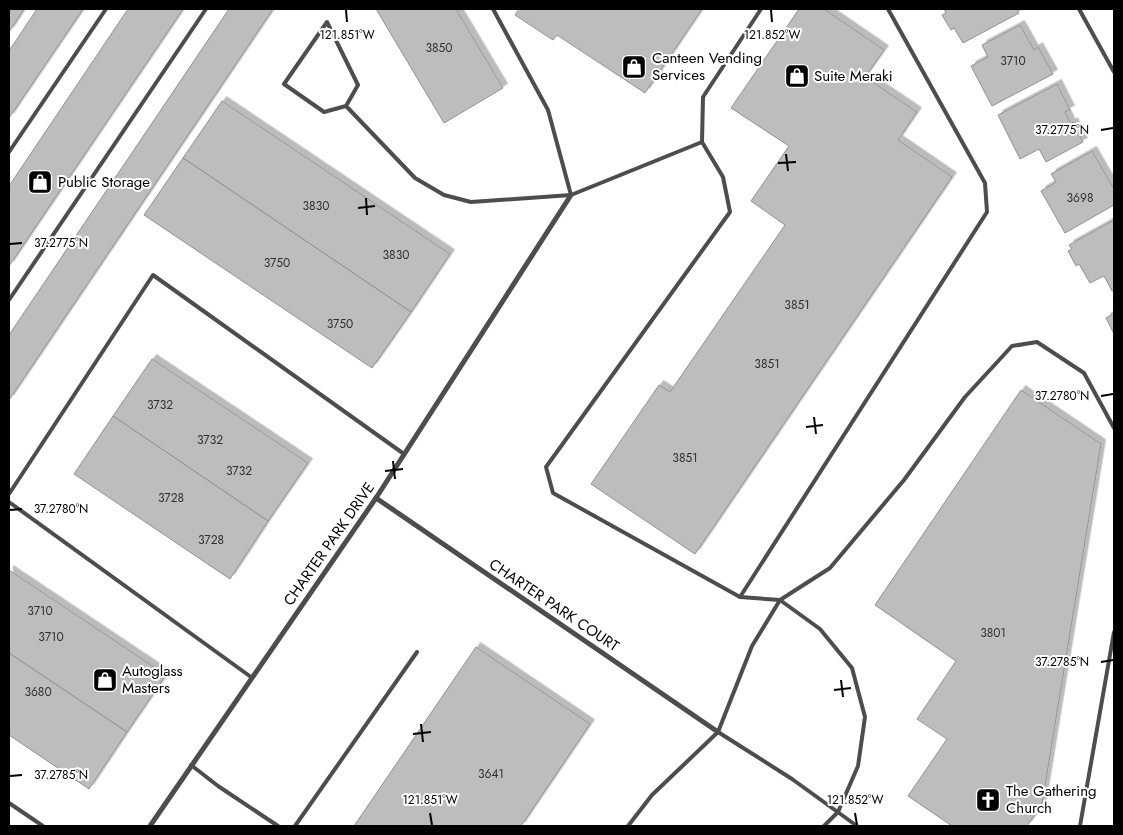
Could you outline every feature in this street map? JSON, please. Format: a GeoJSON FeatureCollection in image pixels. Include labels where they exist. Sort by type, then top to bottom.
{"type":"FeatureCollection","features":[{"type":"Feature","properties":{"kind":"street","name":"CHARTER PARK DRIVE"},"geometry":{"type":"LineString","coordinates":[[150,826],[376,498],[571,195]]}},
{"type":"Feature","properties":{"kind":"street","name":"CHARTER PARK COURT"},"geometry":{"type":"LineString","coordinates":[[376,498],[718,732]]}},
{"type":"Feature","properties":{"kind":"lane"},"geometry":{"type":"LineString","coordinates":[[9,152],[106,9]]}},
{"type":"Feature","properties":{"kind":"lane"},"geometry":{"type":"LineString","coordinates":[[9,300],[206,9]]}},
{"type":"Feature","properties":{"kind":"lane"},"geometry":{"type":"LineString","coordinates":[[494,9],[548,110],[571,195]]}},
{"type":"Feature","properties":{"kind":"lane"},"geometry":{"type":"LineString","coordinates":[[760,9],[703,98],[702,142],[723,177],[730,212],[546,467],[553,493],[740,597],[780,600],[820,629],[852,668],[865,717],[858,766],[838,812],[824,826]]}},
{"type":"Feature","properties":{"kind":"lane"},"geometry":{"type":"LineString","coordinates":[[740,597],[987,212],[985,183],[888,9]]}},
{"type":"Feature","properties":{"kind":"lane"},"geometry":{"type":"LineString","coordinates":[[1079,9],[1114,72]]}},
{"type":"Feature","properties":{"kind":"lane"},"geometry":{"type":"LineString","coordinates":[[327,22],[358,85],[346,106],[324,112],[284,84],[327,22]]}},
{"type":"Feature","properties":{"kind":"lane"},"geometry":{"type":"LineString","coordinates":[[346,106],[415,178],[444,195],[472,202],[571,195],[702,142]]}},
{"type":"Feature","properties":{"kind":"lane"},"geometry":{"type":"LineString","coordinates":[[9,494],[154,275],[404,454]]}},
{"type":"Feature","properties":{"kind":"lane"},"geometry":{"type":"LineString","coordinates":[[628,826],[652,796],[718,732],[752,646],[780,600],[830,568],[904,480],[965,397],[1012,346],[1037,342],[1084,373],[1114,428]]}},
{"type":"Feature","properties":{"kind":"lane"},"geometry":{"type":"LineString","coordinates":[[9,502],[252,677]]}},
{"type":"Feature","properties":{"kind":"lane"},"geometry":{"type":"LineString","coordinates":[[1080,826],[1114,632]]}},
{"type":"Feature","properties":{"kind":"lane"},"geometry":{"type":"LineString","coordinates":[[295,826],[417,652]]}},
{"type":"Feature","properties":{"kind":"lane"},"geometry":{"type":"LineString","coordinates":[[718,732],[792,778],[857,826]]}},
{"type":"Feature","properties":{"kind":"lane"},"geometry":{"type":"LineString","coordinates":[[191,765],[218,786],[278,826]]}},
{"type":"Feature","properties":{"kind":"lane"},"geometry":{"type":"LineString","coordinates":[[9,804],[43,826]]}},
{"type":"Feature","properties":{"kind":"building"},"geometry":{"type":"Polygon","coordinates":[[[9,9],[24,9],[9,32],[9,9]]]}},
{"type":"Feature","properties":{"kind":"building"},"geometry":{"type":"Polygon","coordinates":[[[37,9],[83,9],[9,118],[9,51],[37,9]]]}},
{"type":"Feature","properties":{"kind":"building"},"geometry":{"type":"Polygon","coordinates":[[[128,9],[183,9],[9,266],[9,186],[128,9]]]}},
{"type":"Feature","properties":{"kind":"building"},"geometry":{"type":"Polygon","coordinates":[[[229,9],[273,9],[9,400],[9,335],[229,9]]]}},
{"type":"Feature","properties":{"kind":"building"},"geometry":{"type":"Polygon","coordinates":[[[376,9],[456,9],[503,88],[444,123],[376,9]]]}},
{"type":"Feature","properties":{"kind":"building","name":"Canteen Vending Services"},"geometry":{"type":"Polygon","coordinates":[[[519,9],[702,9],[645,93],[557,35],[553,40],[515,15],[519,9]]]}},
{"type":"Feature","properties":{"kind":"building"},"geometry":{"type":"Polygon","coordinates":[[[799,9],[824,9],[884,50],[865,77],[917,112],[898,140],[952,177],[695,554],[591,484],[659,385],[670,392],[785,225],[751,201],[789,146],[731,108],[799,9]]]}},
{"type":"Feature","properties":{"kind":"building"},"geometry":{"type":"Polygon","coordinates":[[[944,9],[1016,9],[1019,13],[963,43],[954,28],[951,30],[942,15],[946,13],[944,9]]]}},
{"type":"Feature","properties":{"kind":"building"},"geometry":{"type":"Polygon","coordinates":[[[1020,25],[1034,50],[1038,47],[1053,74],[992,106],[971,66],[988,57],[982,45],[1020,25]]]}},
{"type":"Feature","properties":{"kind":"building"},"geometry":{"type":"Polygon","coordinates":[[[1057,84],[1070,110],[1065,112],[1071,124],[1073,122],[1083,142],[1046,162],[1039,149],[1020,159],[998,115],[1057,84]]]}},
{"type":"Feature","properties":{"kind":"building"},"geometry":{"type":"Polygon","coordinates":[[[222,101],[450,254],[411,312],[183,158],[222,101]]]}},
{"type":"Feature","properties":{"kind":"building"},"geometry":{"type":"Polygon","coordinates":[[[1092,151],[1114,189],[1114,205],[1065,233],[1041,191],[1056,182],[1051,174],[1092,151]]]}},
{"type":"Feature","properties":{"kind":"building"},"geometry":{"type":"Polygon","coordinates":[[[183,158],[411,312],[372,368],[144,215],[183,158]]]}},
{"type":"Feature","properties":{"kind":"building"},"geometry":{"type":"Polygon","coordinates":[[[1114,220],[1114,290],[1112,291],[1104,276],[1090,283],[1079,264],[1076,266],[1068,251],[1072,249],[1069,245],[1114,220]]]}},
{"type":"Feature","properties":{"kind":"building"},"geometry":{"type":"Polygon","coordinates":[[[1114,313],[1114,334],[1106,318],[1114,313]]]}},
{"type":"Feature","properties":{"kind":"building"},"geometry":{"type":"Polygon","coordinates":[[[152,359],[308,463],[268,521],[113,416],[152,359]]]}},
{"type":"Feature","properties":{"kind":"building"},"geometry":{"type":"Polygon","coordinates":[[[1021,390],[1101,444],[1042,804],[1027,826],[952,826],[908,796],[947,739],[917,719],[956,661],[875,605],[1021,390]]]}},
{"type":"Feature","properties":{"kind":"building"},"geometry":{"type":"Polygon","coordinates":[[[113,416],[268,521],[230,579],[74,474],[113,416]]]}},
{"type":"Feature","properties":{"kind":"building"},"geometry":{"type":"Polygon","coordinates":[[[9,570],[166,675],[127,732],[9,653],[9,570]]]}},
{"type":"Feature","properties":{"kind":"building"},"geometry":{"type":"Polygon","coordinates":[[[476,647],[590,724],[521,826],[354,826],[476,647]]]}},
{"type":"Feature","properties":{"kind":"building"},"geometry":{"type":"Polygon","coordinates":[[[9,653],[127,732],[89,789],[9,735],[9,653]]]}},
{"type":"Feature","properties":{"kind":"place","name":"Canteen Vending Services"},"geometry":{"type":"Point","coordinates":[634,67]}},
{"type":"Feature","properties":{"kind":"place","name":"Suite Meraki"},"geometry":{"type":"Point","coordinates":[797,76]}},
{"type":"Feature","properties":{"kind":"place","name":"Public Storage"},"geometry":{"type":"Point","coordinates":[40,182]}},
{"type":"Feature","properties":{"kind":"place","name":"Autoglass Masters"},"geometry":{"type":"Point","coordinates":[105,680]}},
{"type":"Feature","properties":{"kind":"place","name":"The Gathering Church"},"geometry":{"type":"Point","coordinates":[988,800]}}]}
